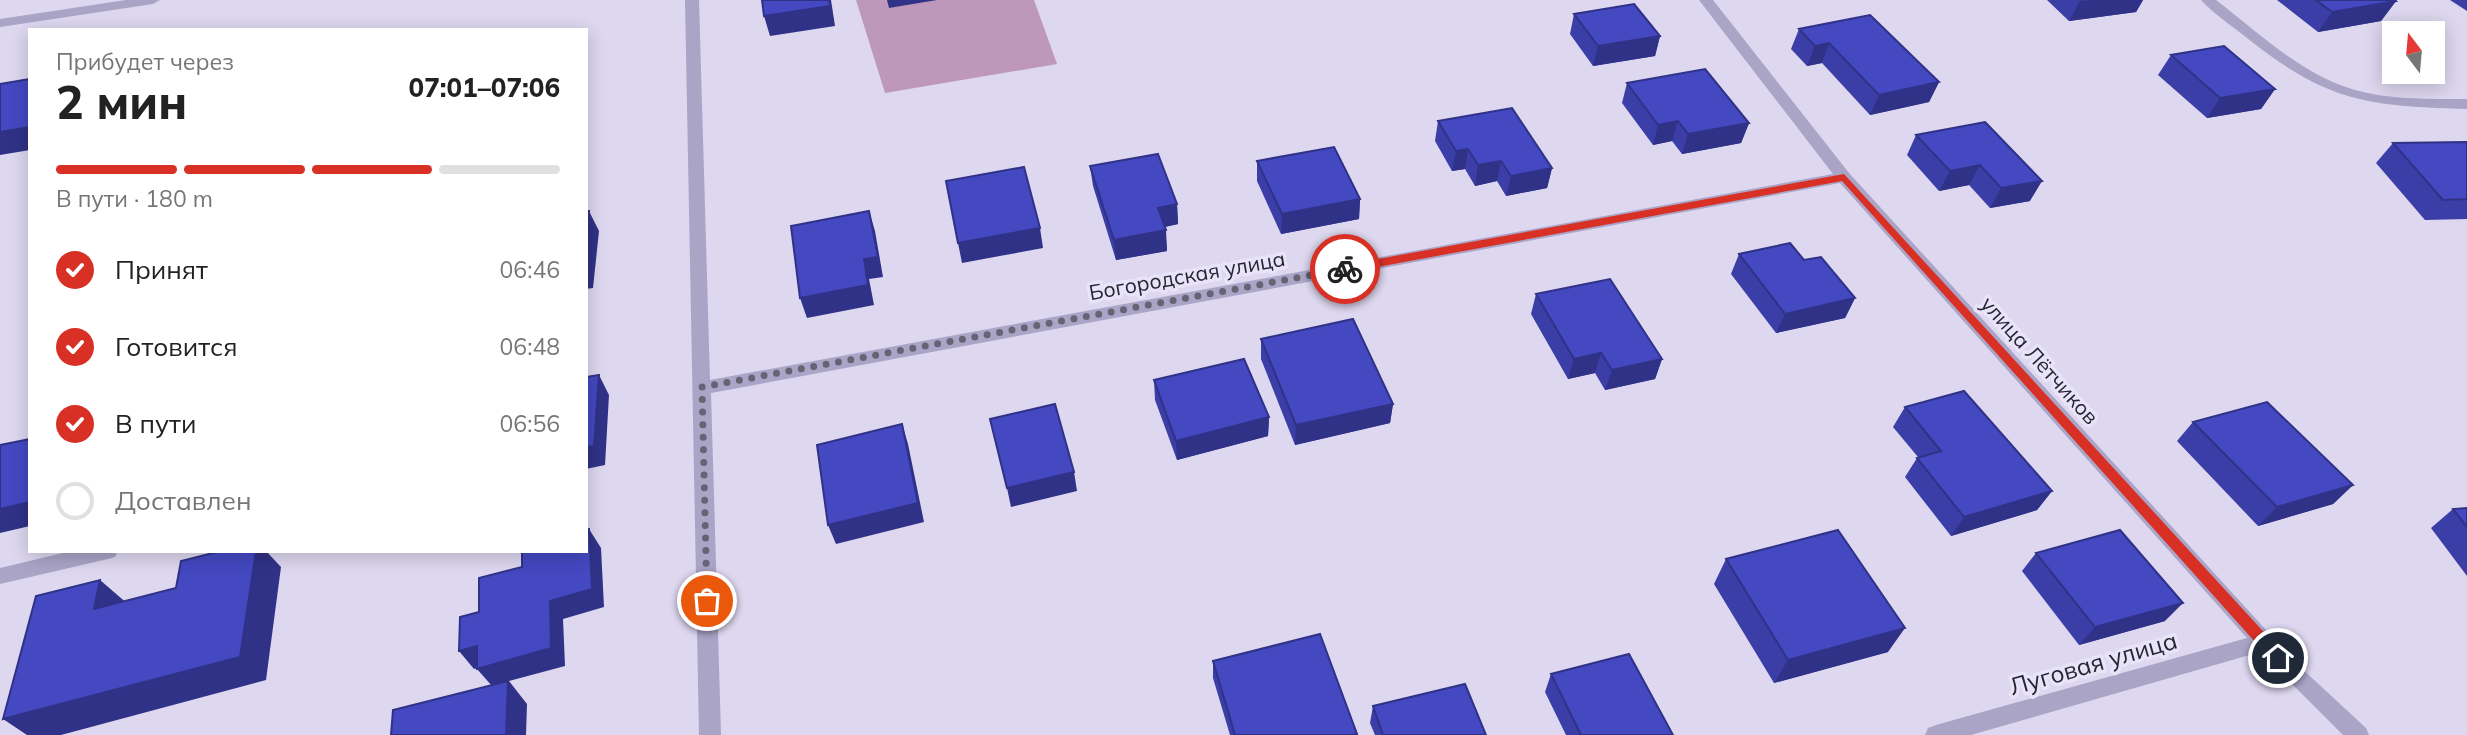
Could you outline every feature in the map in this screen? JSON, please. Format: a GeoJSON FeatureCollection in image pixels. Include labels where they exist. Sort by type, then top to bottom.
{"type":"FeatureCollection","features":[{"type":"Feature","properties":{"kind":"street"},"geometry":{"type":"LineString","coordinates":[[0,23],[153,0]]}},
{"type":"Feature","properties":{"kind":"street"},"geometry":{"type":"LineString","coordinates":[[692,0],[710,735]]}},
{"type":"Feature","properties":{"kind":"street","name":"улица Лётчиков"},"geometry":{"type":"LineString","coordinates":[[1706,0],[1844,177],[2291,674],[2358,735]]}},
{"type":"Feature","properties":{"kind":"street"},"geometry":{"type":"LineString","coordinates":[[2208,0],[2304,71],[2347,93],[2397,102],[2467,104]]}},
{"type":"Feature","properties":{"kind":"street","name":"Богородская улица"},"geometry":{"type":"LineString","coordinates":[[702,387],[1844,177]]}},
{"type":"Feature","properties":{"kind":"street"},"geometry":{"type":"LineString","coordinates":[[0,576],[99,553]]}},
{"type":"Feature","properties":{"kind":"street","name":"Луговая улица"},"geometry":{"type":"LineString","coordinates":[[1936,735],[2264,642]]}},
{"type":"Feature","properties":{"kind":"shaded area"},"geometry":{"type":"Polygon","coordinates":[[[856,0],[1034,0],[1057,64],[885,93],[856,0]]]}},
{"type":"Feature","properties":{"kind":"building"},"geometry":{"type":"Polygon","coordinates":[[[762,0],[829,0],[830,6],[764,16],[762,0]]]}},
{"type":"Feature","properties":{"kind":"building"},"geometry":{"type":"Polygon","coordinates":[[[2316,0],[2395,0],[2396,1],[2332,12],[2316,0]]]}},
{"type":"Feature","properties":{"kind":"building"},"geometry":{"type":"Polygon","coordinates":[[[1634,4],[1660,36],[1598,46],[1574,14],[1634,4]]]}},
{"type":"Feature","properties":{"kind":"building"},"geometry":{"type":"Polygon","coordinates":[[[1870,15],[1939,82],[1879,95],[1829,43],[1815,46],[1799,29],[1870,15]]]}},
{"type":"Feature","properties":{"kind":"building"},"geometry":{"type":"Polygon","coordinates":[[[2224,46],[2275,89],[2220,98],[2171,55],[2224,46]]]}},
{"type":"Feature","properties":{"kind":"building"},"geometry":{"type":"Polygon","coordinates":[[[1705,69],[1749,123],[1688,134],[1678,121],[1658,125],[1627,83],[1705,69]]]}},
{"type":"Feature","properties":{"kind":"building"},"geometry":{"type":"Polygon","coordinates":[[[28,79],[28,127],[0,132],[0,84],[28,79]]]}},
{"type":"Feature","properties":{"kind":"building"},"geometry":{"type":"Polygon","coordinates":[[[1512,108],[1552,168],[1511,176],[1501,161],[1478,165],[1468,149],[1456,151],[1438,121],[1512,108]]]}},
{"type":"Feature","properties":{"kind":"building"},"geometry":{"type":"Polygon","coordinates":[[[1985,122],[2042,181],[2001,188],[1980,165],[1950,171],[1916,135],[1985,122]]]}},
{"type":"Feature","properties":{"kind":"building"},"geometry":{"type":"Polygon","coordinates":[[[2467,142],[2467,199],[2443,200],[2393,143],[2467,142]]]}},
{"type":"Feature","properties":{"kind":"building"},"geometry":{"type":"Polygon","coordinates":[[[1334,147],[1360,199],[1282,214],[1257,161],[1334,147]]]}},
{"type":"Feature","properties":{"kind":"building"},"geometry":{"type":"Polygon","coordinates":[[[1158,154],[1177,204],[1158,208],[1166,230],[1114,240],[1090,166],[1158,154]]]}},
{"type":"Feature","properties":{"kind":"building"},"geometry":{"type":"Polygon","coordinates":[[[1024,167],[1040,228],[958,243],[946,181],[1024,167]]]}},
{"type":"Feature","properties":{"kind":"building"},"geometry":{"type":"Polygon","coordinates":[[[869,211],[878,257],[864,259],[868,285],[800,298],[791,226],[869,211]]]}},
{"type":"Feature","properties":{"kind":"building"},"geometry":{"type":"Polygon","coordinates":[[[1790,243],[1804,260],[1821,257],[1855,298],[1785,314],[1739,254],[1790,243]]]}},
{"type":"Feature","properties":{"kind":"building"},"geometry":{"type":"Polygon","coordinates":[[[1610,279],[1662,359],[1612,370],[1601,353],[1574,359],[1536,294],[1610,279]]]}},
{"type":"Feature","properties":{"kind":"building"},"geometry":{"type":"Polygon","coordinates":[[[1353,319],[1393,404],[1296,425],[1261,339],[1353,319]]]}},
{"type":"Feature","properties":{"kind":"building"},"geometry":{"type":"Polygon","coordinates":[[[1244,359],[1269,417],[1176,441],[1154,380],[1244,359]]]}},
{"type":"Feature","properties":{"kind":"building"},"geometry":{"type":"Polygon","coordinates":[[[599,375],[594,446],[588,447],[588,377],[599,375]]]}},
{"type":"Feature","properties":{"kind":"building"},"geometry":{"type":"Polygon","coordinates":[[[1964,391],[2052,491],[1964,517],[1917,458],[1941,451],[1905,407],[1964,391]]]}},
{"type":"Feature","properties":{"kind":"building"},"geometry":{"type":"Polygon","coordinates":[[[2267,402],[2353,485],[2277,507],[2193,422],[2267,402]]]}},
{"type":"Feature","properties":{"kind":"building"},"geometry":{"type":"Polygon","coordinates":[[[1055,404],[1074,472],[1007,488],[990,419],[1055,404]]]}},
{"type":"Feature","properties":{"kind":"building"},"geometry":{"type":"Polygon","coordinates":[[[902,424],[918,503],[828,525],[817,445],[902,424]]]}},
{"type":"Feature","properties":{"kind":"building"},"geometry":{"type":"Polygon","coordinates":[[[28,439],[28,502],[0,509],[0,445],[28,439]]]}},
{"type":"Feature","properties":{"kind":"building"},"geometry":{"type":"Polygon","coordinates":[[[2467,508],[2467,527],[2453,509],[2467,508]]]}},
{"type":"Feature","properties":{"kind":"building"},"geometry":{"type":"Polygon","coordinates":[[[588,529],[592,589],[550,601],[551,648],[477,669],[477,646],[459,651],[460,617],[479,612],[479,578],[522,567],[522,553],[588,553],[588,529]]]}},
{"type":"Feature","properties":{"kind":"building"},"geometry":{"type":"Polygon","coordinates":[[[1838,530],[1905,628],[1788,660],[1726,559],[1838,530]]]}},
{"type":"Feature","properties":{"kind":"building"},"geometry":{"type":"Polygon","coordinates":[[[2120,530],[2183,603],[2095,627],[2036,553],[2120,530]]]}},
{"type":"Feature","properties":{"kind":"building"},"geometry":{"type":"Polygon","coordinates":[[[213,553],[256,553],[240,657],[3,719],[36,596],[100,580],[94,609],[176,588],[181,561],[213,553]]]}},
{"type":"Feature","properties":{"kind":"building"},"geometry":{"type":"Polygon","coordinates":[[[1320,634],[1357,734],[1235,735],[1213,661],[1320,634]]]}},
{"type":"Feature","properties":{"kind":"building"},"geometry":{"type":"Polygon","coordinates":[[[1629,654],[1673,735],[1581,735],[1551,674],[1629,654]]]}},
{"type":"Feature","properties":{"kind":"building"},"geometry":{"type":"Polygon","coordinates":[[[508,681],[506,735],[391,735],[393,710],[508,681]]]}},
{"type":"Feature","properties":{"kind":"building"},"geometry":{"type":"Polygon","coordinates":[[[1465,684],[1486,735],[1383,735],[1373,706],[1465,684]]]}},
{"type":"Feature","properties":{"kind":"way so far"},"geometry":{"type":"LineString","coordinates":[[707,601],[702,387],[1345,269]]}},
{"type":"Feature","properties":{"kind":"route"},"geometry":{"type":"LineString","coordinates":[[1345,269],[1844,177],[2278,658]]}}]}
